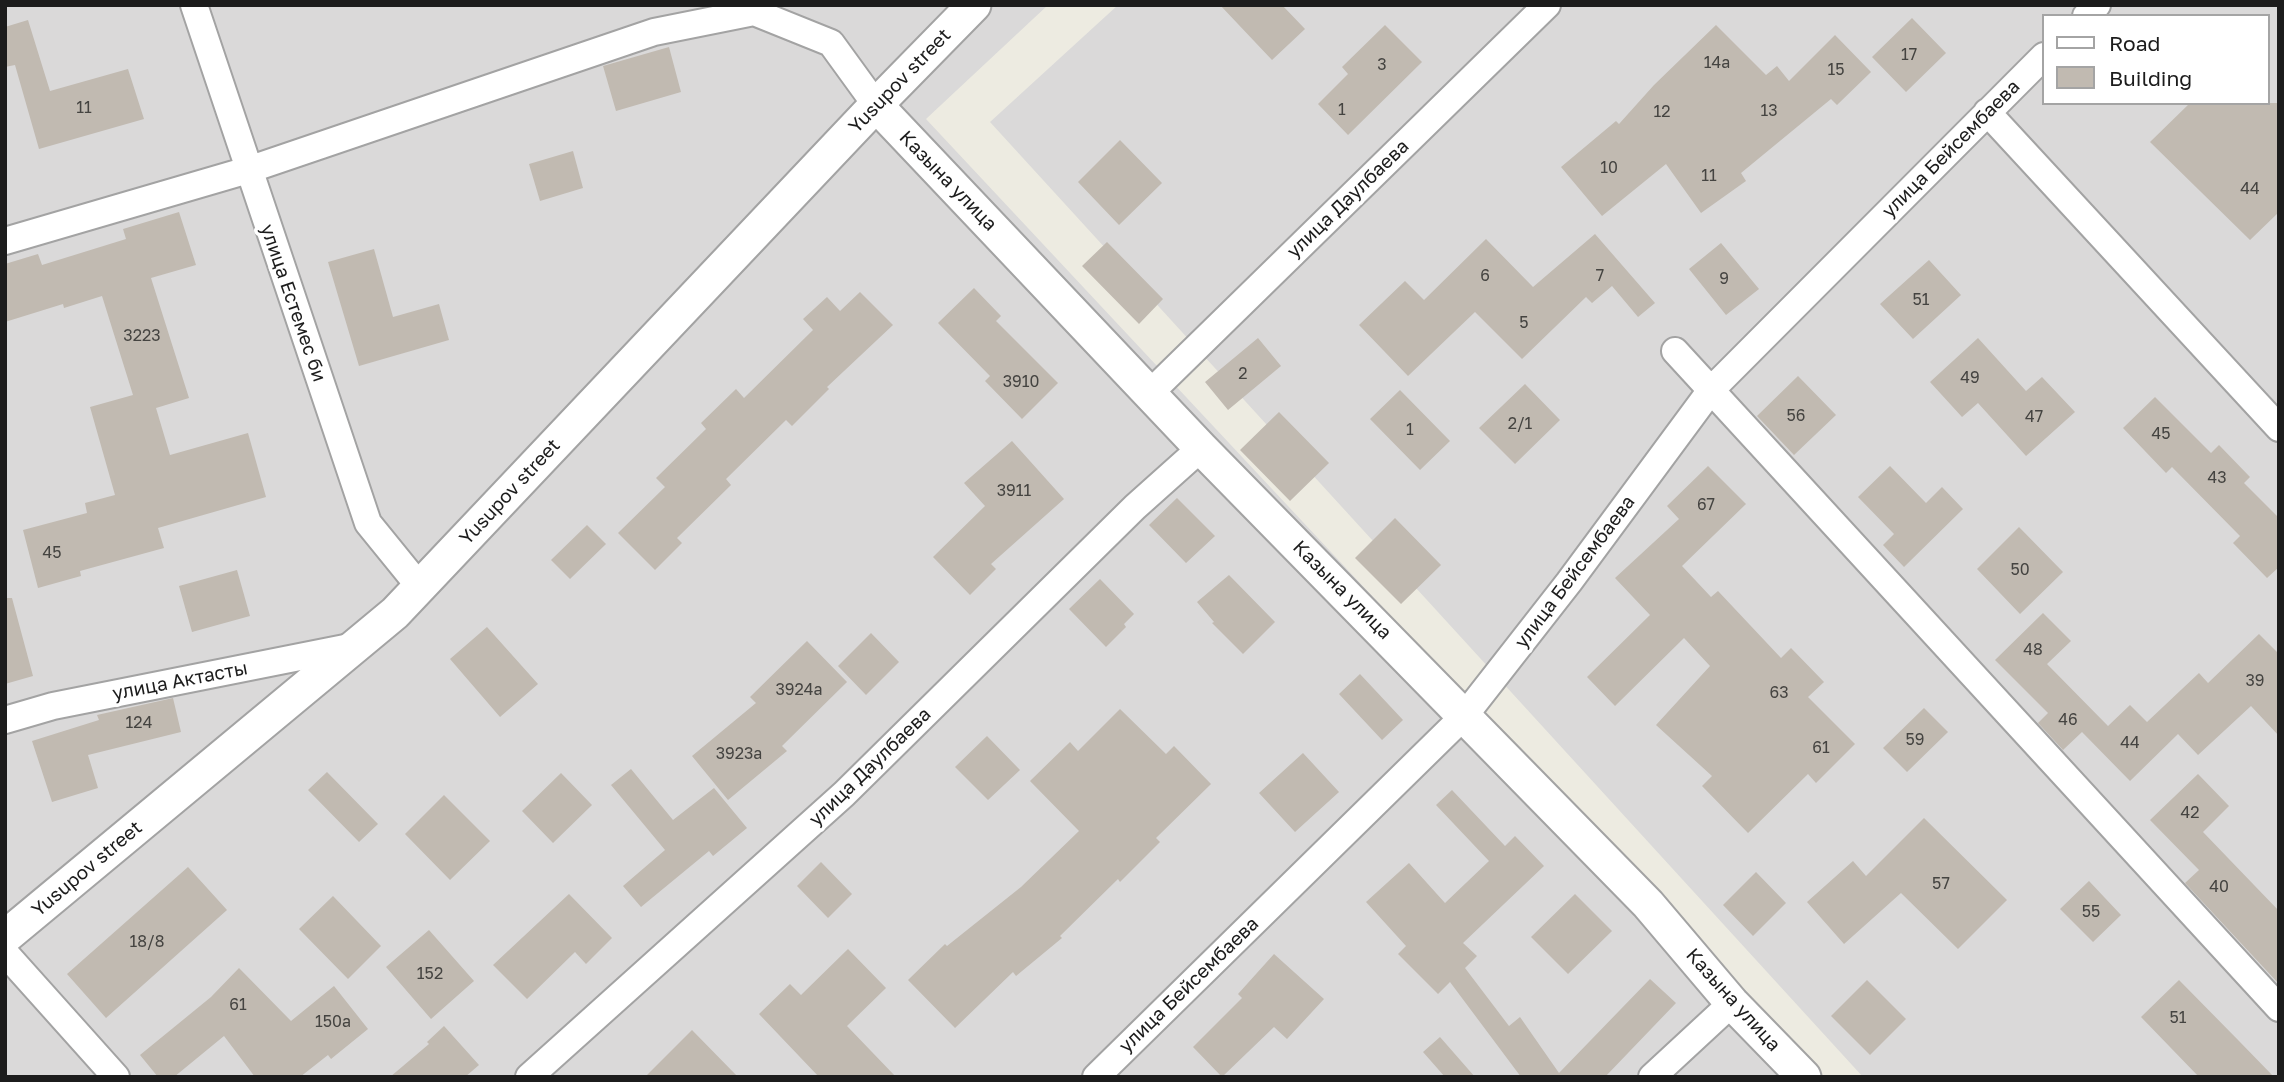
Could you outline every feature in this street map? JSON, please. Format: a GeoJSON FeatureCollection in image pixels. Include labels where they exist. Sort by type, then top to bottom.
{"type":"FeatureCollection","features":[{"type":"Feature","properties":{"kind":"street","name":"улица Естемес би"},"geometry":{"type":"LineString","coordinates":[[194,5],[368,523],[420,587]]}},
{"type":"Feature","properties":{"kind":"street","name":"Yusupov street"},"geometry":{"type":"LineString","coordinates":[[5,937],[395,613],[974,5]]}},
{"type":"Feature","properties":{"kind":"street","name":"улица Даулбаева"},"geometry":{"type":"LineString","coordinates":[[1150,393],[1547,5]]}},
{"type":"Feature","properties":{"kind":"street"},"geometry":{"type":"LineString","coordinates":[[5,241],[248,170],[654,32],[754,12],[831,43],[876,105]]}},
{"type":"Feature","properties":{"kind":"street","name":"улица Бейсембаева"},"geometry":{"type":"LineString","coordinates":[[1096,1077],[1465,715],[1569,582],[1711,390],[2042,59]]}},
{"type":"Feature","properties":{"kind":"street","name":"Казына улица"},"geometry":{"type":"LineString","coordinates":[[876,105],[1201,447],[1648,904],[1732,1003],[1804,1077]]}},
{"type":"Feature","properties":{"kind":"street"},"geometry":{"type":"LineString","coordinates":[[1987,112],[2279,428]]}},
{"type":"Feature","properties":{"kind":"street"},"geometry":{"type":"LineString","coordinates":[[1675,351],[2279,1008]]}},
{"type":"Feature","properties":{"kind":"street","name":"улица Даулбаева"},"geometry":{"type":"LineString","coordinates":[[529,1077],[844,794],[1135,507],[1201,447]]}},
{"type":"Feature","properties":{"kind":"street","name":"улица Актасты"},"geometry":{"type":"LineString","coordinates":[[5,720],[52,705],[355,646]]}},
{"type":"Feature","properties":{"kind":"street"},"geometry":{"type":"LineString","coordinates":[[5,953],[116,1077]]}},
{"type":"Feature","properties":{"kind":"street"},"geometry":{"type":"LineString","coordinates":[[1652,1077],[1732,1003]]}},
{"type":"Feature","properties":{"kind":"shaded area"},"geometry":{"type":"Polygon","coordinates":[[[5,5],[1048,5],[926,119],[1822,1077],[5,1077],[5,5]]]}},
{"type":"Feature","properties":{"kind":"shaded area"},"geometry":{"type":"Polygon","coordinates":[[[1118,5],[2279,5],[2279,1077],[1863,1077],[990,122],[1118,5]]]}},
{"type":"Feature","properties":{"kind":"building"},"geometry":{"type":"Polygon","coordinates":[[[1220,5],[1282,5],[1305,29],[1272,60],[1220,5]]]}},
{"type":"Feature","properties":{"kind":"building"},"geometry":{"type":"Polygon","coordinates":[[[1912,18],[1946,53],[1906,92],[1872,57],[1912,18]]]}},
{"type":"Feature","properties":{"kind":"building"},"geometry":{"type":"Polygon","coordinates":[[[28,20],[50,91],[128,69],[144,119],[39,149],[15,65],[5,67],[5,27],[28,20]]]}},
{"type":"Feature","properties":{"kind":"building"},"geometry":{"type":"Polygon","coordinates":[[[1385,25],[1422,62],[1348,135],[1318,104],[1348,74],[1342,67],[1385,25]]]}},
{"type":"Feature","properties":{"kind":"building"},"geometry":{"type":"Polygon","coordinates":[[[1716,25],[1766,75],[1777,66],[1789,81],[1835,35],[1871,72],[1837,105],[1831,99],[1741,173],[1746,181],[1701,213],[1666,164],[1602,216],[1561,167],[1616,121],[1619,124],[1654,85],[1716,25]]]}},
{"type":"Feature","properties":{"kind":"building"},"geometry":{"type":"Polygon","coordinates":[[[669,47],[681,92],[616,111],[603,66],[669,47]]]}},
{"type":"Feature","properties":{"kind":"building"},"geometry":{"type":"Polygon","coordinates":[[[2279,103],[2279,212],[2250,240],[2150,142],[2188,105],[2279,103]]]}},
{"type":"Feature","properties":{"kind":"building"},"geometry":{"type":"Polygon","coordinates":[[[1120,140],[1162,183],[1119,225],[1078,182],[1120,140]]]}},
{"type":"Feature","properties":{"kind":"building"},"geometry":{"type":"Polygon","coordinates":[[[573,151],[583,188],[540,201],[529,164],[573,151]]]}},
{"type":"Feature","properties":{"kind":"building"},"geometry":{"type":"Polygon","coordinates":[[[179,212],[196,265],[151,278],[189,398],[156,408],[170,455],[248,433],[266,497],[158,528],[164,548],[80,571],[81,576],[38,588],[23,530],[87,513],[85,503],[115,495],[90,407],[133,395],[102,296],[64,308],[63,304],[5,322],[5,264],[38,254],[42,265],[126,239],[123,229],[179,212]]]}},
{"type":"Feature","properties":{"kind":"building"},"geometry":{"type":"Polygon","coordinates":[[[1595,234],[1655,303],[1638,317],[1612,286],[1592,303],[1586,297],[1522,359],[1475,312],[1408,376],[1359,325],[1405,281],[1424,300],[1486,239],[1533,287],[1595,234]]]}},
{"type":"Feature","properties":{"kind":"building"},"geometry":{"type":"Polygon","coordinates":[[[1107,242],[1163,299],[1139,324],[1082,266],[1107,242]]]}},
{"type":"Feature","properties":{"kind":"building"},"geometry":{"type":"Polygon","coordinates":[[[1721,243],[1759,289],[1726,315],[1689,269],[1721,243]]]}},
{"type":"Feature","properties":{"kind":"building"},"geometry":{"type":"Polygon","coordinates":[[[374,249],[393,317],[439,304],[449,340],[359,366],[328,262],[374,249]]]}},
{"type":"Feature","properties":{"kind":"building"},"geometry":{"type":"Polygon","coordinates":[[[1929,260],[1961,295],[1913,339],[1880,304],[1929,260]]]}},
{"type":"Feature","properties":{"kind":"building"},"geometry":{"type":"Polygon","coordinates":[[[974,288],[1001,316],[996,321],[1058,383],[1022,419],[985,381],[990,376],[938,323],[974,288]]]}},
{"type":"Feature","properties":{"kind":"building"},"geometry":{"type":"Polygon","coordinates":[[[860,292],[893,325],[827,387],[829,389],[792,426],[786,420],[726,479],[731,485],[677,538],[682,543],[655,570],[618,533],[665,487],[656,478],[706,429],[701,423],[736,389],[744,398],[813,330],[803,319],[827,297],[840,311],[860,292]]]}},
{"type":"Feature","properties":{"kind":"building"},"geometry":{"type":"Polygon","coordinates":[[[1258,338],[1281,366],[1228,410],[1205,382],[1258,338]]]}},
{"type":"Feature","properties":{"kind":"building"},"geometry":{"type":"Polygon","coordinates":[[[1978,338],[2026,391],[2042,377],[2075,412],[2026,456],[1978,403],[1962,417],[1930,382],[1978,338]]]}},
{"type":"Feature","properties":{"kind":"building"},"geometry":{"type":"Polygon","coordinates":[[[1798,376],[1836,415],[1794,455],[1757,416],[1798,376]]]}},
{"type":"Feature","properties":{"kind":"building"},"geometry":{"type":"Polygon","coordinates":[[[1525,384],[1560,420],[1515,464],[1479,428],[1525,384]]]}},
{"type":"Feature","properties":{"kind":"building"},"geometry":{"type":"Polygon","coordinates":[[[1400,390],[1450,441],[1420,470],[1370,419],[1400,390]]]}},
{"type":"Feature","properties":{"kind":"building"},"geometry":{"type":"Polygon","coordinates":[[[2155,397],[2211,453],[2219,445],[2250,477],[2244,483],[2279,518],[2279,567],[2267,578],[2233,543],[2240,536],[2172,467],[2166,473],[2123,428],[2155,397]]]}},
{"type":"Feature","properties":{"kind":"building"},"geometry":{"type":"Polygon","coordinates":[[[1279,412],[1329,463],[1290,501],[1240,450],[1279,412]]]}},
{"type":"Feature","properties":{"kind":"building"},"geometry":{"type":"Polygon","coordinates":[[[1012,441],[1064,499],[991,564],[996,569],[970,595],[933,557],[985,506],[964,483],[1012,441]]]}},
{"type":"Feature","properties":{"kind":"building"},"geometry":{"type":"Polygon","coordinates":[[[1708,466],[1746,504],[1682,566],[1711,597],[1718,591],[1781,658],[1791,648],[1824,682],[1808,697],[1855,744],[1816,783],[1808,774],[1748,833],[1702,786],[1712,776],[1656,725],[1710,666],[1684,638],[1615,706],[1587,677],[1650,615],[1615,578],[1679,519],[1667,506],[1708,466]]]}},
{"type":"Feature","properties":{"kind":"building"},"geometry":{"type":"Polygon","coordinates":[[[1890,466],[1926,503],[1942,487],[1963,509],[1904,567],[1883,545],[1894,534],[1858,497],[1890,466]]]}},
{"type":"Feature","properties":{"kind":"building"},"geometry":{"type":"Polygon","coordinates":[[[1177,498],[1215,536],[1186,563],[1149,525],[1177,498]]]}},
{"type":"Feature","properties":{"kind":"building"},"geometry":{"type":"Polygon","coordinates":[[[1395,518],[1441,565],[1401,604],[1355,558],[1395,518]]]}},
{"type":"Feature","properties":{"kind":"building"},"geometry":{"type":"Polygon","coordinates":[[[587,525],[606,544],[570,579],[551,560],[587,525]]]}},
{"type":"Feature","properties":{"kind":"building"},"geometry":{"type":"Polygon","coordinates":[[[2019,527],[2063,572],[2020,614],[1977,569],[2019,527]]]}},
{"type":"Feature","properties":{"kind":"building"},"geometry":{"type":"Polygon","coordinates":[[[237,570],[250,616],[192,632],[179,586],[237,570]]]}},
{"type":"Feature","properties":{"kind":"building"},"geometry":{"type":"Polygon","coordinates":[[[1229,575],[1275,622],[1243,654],[1212,623],[1214,622],[1197,602],[1229,575]]]}},
{"type":"Feature","properties":{"kind":"building"},"geometry":{"type":"Polygon","coordinates":[[[1100,579],[1134,614],[1124,624],[1126,627],[1106,647],[1069,609],[1100,579]]]}},
{"type":"Feature","properties":{"kind":"building"},"geometry":{"type":"Polygon","coordinates":[[[5,598],[12,598],[33,676],[5,684],[5,598]]]}},
{"type":"Feature","properties":{"kind":"building"},"geometry":{"type":"Polygon","coordinates":[[[2043,613],[2071,641],[2047,664],[2108,726],[2130,705],[2147,722],[2199,673],[2208,683],[2259,634],[2279,654],[2279,736],[2251,706],[2198,755],[2178,734],[2130,781],[2082,732],[2063,750],[2038,723],[2048,713],[1995,660],[2043,613]]]}},
{"type":"Feature","properties":{"kind":"building"},"geometry":{"type":"Polygon","coordinates":[[[487,627],[538,684],[500,717],[450,659],[487,627]]]}},
{"type":"Feature","properties":{"kind":"building"},"geometry":{"type":"Polygon","coordinates":[[[871,633],[899,662],[866,695],[838,666],[871,633]]]}},
{"type":"Feature","properties":{"kind":"building"},"geometry":{"type":"Polygon","coordinates":[[[807,641],[847,682],[782,746],[787,751],[728,800],[692,756],[756,703],[750,697],[807,641]]]}},
{"type":"Feature","properties":{"kind":"building"},"geometry":{"type":"Polygon","coordinates":[[[1360,674],[1403,720],[1382,740],[1339,694],[1360,674]]]}},
{"type":"Feature","properties":{"kind":"building"},"geometry":{"type":"Polygon","coordinates":[[[173,698],[181,732],[88,755],[98,788],[52,802],[32,741],[99,720],[97,715],[173,698]]]}},
{"type":"Feature","properties":{"kind":"building"},"geometry":{"type":"Polygon","coordinates":[[[1924,708],[1948,732],[1907,772],[1883,748],[1924,708]]]}},
{"type":"Feature","properties":{"kind":"building"},"geometry":{"type":"Polygon","coordinates":[[[1120,709],[1166,754],[1174,746],[1211,784],[1156,838],[1160,842],[1120,882],[1118,879],[1060,936],[1062,938],[1016,976],[1013,972],[955,1028],[908,980],[945,944],[947,946],[1021,887],[1079,831],[1030,781],[1070,742],[1078,751],[1120,709]]]}},
{"type":"Feature","properties":{"kind":"building"},"geometry":{"type":"Polygon","coordinates":[[[987,736],[1020,770],[988,800],[955,767],[987,736]]]}},
{"type":"Feature","properties":{"kind":"building"},"geometry":{"type":"Polygon","coordinates":[[[1303,753],[1339,792],[1295,832],[1259,793],[1303,753]]]}},
{"type":"Feature","properties":{"kind":"building"},"geometry":{"type":"Polygon","coordinates":[[[631,769],[673,820],[714,788],[747,828],[713,856],[709,851],[641,907],[623,886],[665,850],[611,785],[631,769]]]}},
{"type":"Feature","properties":{"kind":"building"},"geometry":{"type":"Polygon","coordinates":[[[327,772],[378,824],[359,842],[308,790],[327,772]]]}},
{"type":"Feature","properties":{"kind":"building"},"geometry":{"type":"Polygon","coordinates":[[[561,773],[592,805],[553,843],[522,811],[561,773]]]}},
{"type":"Feature","properties":{"kind":"building"},"geometry":{"type":"Polygon","coordinates":[[[2198,774],[2229,806],[2203,832],[2279,911],[2279,984],[2185,883],[2199,870],[2150,820],[2198,774]]]}},
{"type":"Feature","properties":{"kind":"building"},"geometry":{"type":"Polygon","coordinates":[[[1452,790],[1505,846],[1515,836],[1544,866],[1463,943],[1477,956],[1465,968],[1509,1026],[1520,1017],[1559,1073],[1650,979],[1676,1003],[1605,1077],[1521,1077],[1450,982],[1438,994],[1398,954],[1406,946],[1366,902],[1409,863],[1445,903],[1489,861],[1436,805],[1452,790]]]}},
{"type":"Feature","properties":{"kind":"building"},"geometry":{"type":"Polygon","coordinates":[[[444,795],[490,841],[450,880],[405,834],[444,795]]]}},
{"type":"Feature","properties":{"kind":"building"},"geometry":{"type":"Polygon","coordinates":[[[1924,818],[2007,900],[1958,949],[1901,893],[1844,944],[1807,902],[1853,861],[1866,876],[1924,818]]]}},
{"type":"Feature","properties":{"kind":"building"},"geometry":{"type":"Polygon","coordinates":[[[821,862],[852,894],[828,918],[797,886],[821,862]]]}},
{"type":"Feature","properties":{"kind":"building"},"geometry":{"type":"Polygon","coordinates":[[[188,867],[227,910],[106,1018],[67,974],[188,867]]]}},
{"type":"Feature","properties":{"kind":"building"},"geometry":{"type":"Polygon","coordinates":[[[1756,872],[1786,903],[1753,936],[1723,905],[1756,872]]]}},
{"type":"Feature","properties":{"kind":"building"},"geometry":{"type":"Polygon","coordinates":[[[2089,881],[2121,915],[2093,942],[2060,909],[2089,881]]]}},
{"type":"Feature","properties":{"kind":"building"},"geometry":{"type":"Polygon","coordinates":[[[569,894],[612,938],[586,964],[575,952],[527,999],[493,965],[569,894]]]}},
{"type":"Feature","properties":{"kind":"building"},"geometry":{"type":"Polygon","coordinates":[[[1575,894],[1612,931],[1568,974],[1531,937],[1575,894]]]}},
{"type":"Feature","properties":{"kind":"building"},"geometry":{"type":"Polygon","coordinates":[[[333,896],[381,946],[348,979],[299,929],[333,896]]]}},
{"type":"Feature","properties":{"kind":"building"},"geometry":{"type":"Polygon","coordinates":[[[429,930],[474,981],[431,1019],[386,967],[429,930]]]}},
{"type":"Feature","properties":{"kind":"building"},"geometry":{"type":"Polygon","coordinates":[[[848,949],[886,988],[847,1026],[896,1077],[819,1077],[759,1014],[790,984],[801,995],[848,949]]]}},
{"type":"Feature","properties":{"kind":"building"},"geometry":{"type":"Polygon","coordinates":[[[1274,954],[1324,999],[1287,1039],[1274,1027],[1222,1077],[1193,1047],[1242,998],[1238,994],[1274,954]]]}},
{"type":"Feature","properties":{"kind":"building"},"geometry":{"type":"Polygon","coordinates":[[[239,968],[291,1021],[334,986],[368,1029],[331,1059],[328,1055],[300,1077],[255,1077],[224,1036],[174,1077],[158,1077],[140,1055],[211,997],[239,968]]]}},
{"type":"Feature","properties":{"kind":"building"},"geometry":{"type":"Polygon","coordinates":[[[1867,980],[1906,1019],[1870,1055],[1831,1016],[1867,980]]]}},
{"type":"Feature","properties":{"kind":"building"},"geometry":{"type":"Polygon","coordinates":[[[2179,980],[2274,1077],[2199,1077],[2141,1017],[2179,980]]]}},
{"type":"Feature","properties":{"kind":"building"},"geometry":{"type":"Polygon","coordinates":[[[444,1026],[479,1065],[465,1077],[390,1077],[429,1044],[427,1042],[444,1026]]]}},
{"type":"Feature","properties":{"kind":"building"},"geometry":{"type":"Polygon","coordinates":[[[692,1030],[738,1077],[645,1077],[692,1030]]]}},
{"type":"Feature","properties":{"kind":"building"},"geometry":{"type":"Polygon","coordinates":[[[1440,1037],[1475,1077],[1445,1077],[1423,1052],[1440,1037]]]}}]}
